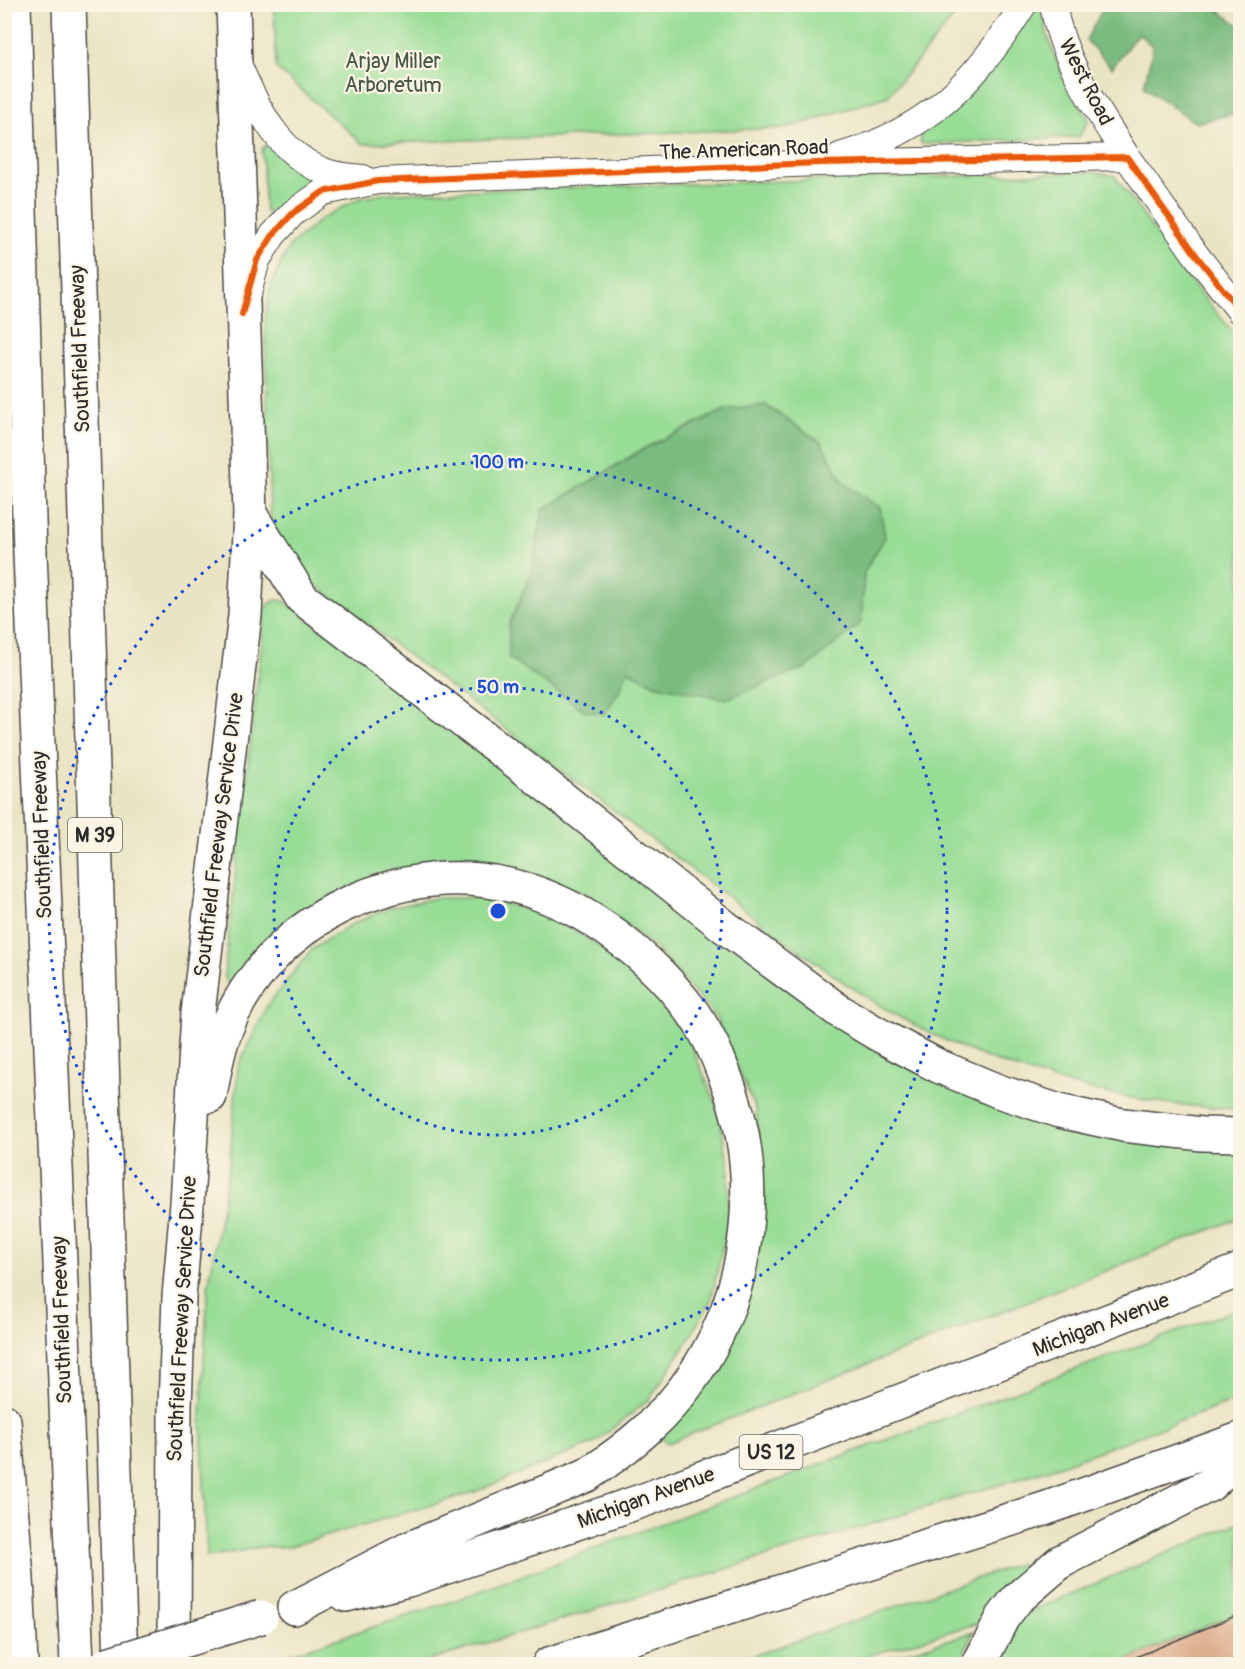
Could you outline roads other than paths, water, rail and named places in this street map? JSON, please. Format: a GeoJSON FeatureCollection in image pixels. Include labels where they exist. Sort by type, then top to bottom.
{"type":"FeatureCollection","features":[{"type":"Feature","properties":{"kind":"main road","name":"Southfield Freeway"},"geometry":{"type":"LineString","coordinates":[[14,4],[30,553],[77,1665]]}},
{"type":"Feature","properties":{"kind":"main road","name":"Southfield Freeway"},"geometry":{"type":"LineString","coordinates":[[69,4],[121,1665]]}},
{"type":"Feature","properties":{"kind":"main road","name":"Southfield Freeway Service Drive"},"geometry":{"type":"LineString","coordinates":[[174,1665],[175,1406],[179,1297],[198,1012],[245,615],[250,514],[232,4]]}},
{"type":"Feature","properties":{"kind":"main road"},"geometry":{"type":"LineString","coordinates":[[250,514],[302,598],[532,774],[725,927],[839,1011],[938,1066],[998,1091],[1059,1111],[1123,1125],[1202,1134],[1240,1135]]}},
{"type":"Feature","properties":{"kind":"main road"},"geometry":{"type":"LineString","coordinates":[[187,1204],[220,1046],[246,989],[268,961],[301,932],[342,905],[385,888],[430,879],[486,880],[532,890],[574,909],[623,939],[662,974],[700,1024],[716,1051],[735,1100],[744,1142],[748,1184],[748,1215],[742,1259],[731,1300],[715,1339],[694,1375],[675,1401],[638,1438],[587,1475],[408,1549],[294,1608]]}},
{"type":"Feature","properties":{"kind":"main road","name":"Michigan Avenue"},"geometry":{"type":"LineString","coordinates":[[107,1665],[261,1617],[408,1580],[647,1499],[1240,1270]]}},
{"type":"Feature","properties":{"kind":"main road"},"geometry":{"type":"LineString","coordinates":[[6,1437],[21,1665]]}},
{"type":"Feature","properties":{"kind":"main road"},"geometry":{"type":"LineString","coordinates":[[549,1665],[1044,1509],[1240,1439]]}},
{"type":"Feature","properties":{"kind":"main road"},"geometry":{"type":"LineString","coordinates":[[979,1665],[1003,1617],[1017,1599],[1060,1562],[1211,1484],[1240,1456]]}},
{"type":"Feature","properties":{"kind":"street"},"geometry":{"type":"LineString","coordinates":[[818,163],[861,150],[901,132],[938,108],[978,69],[1000,42],[1024,4]]}},
{"type":"Feature","properties":{"kind":"street","name":"West Road"},"geometry":{"type":"LineString","coordinates":[[1053,4],[1064,46],[1077,75],[1127,157]]}},
{"type":"Feature","properties":{"kind":"street","name":"The American Road"},"geometry":{"type":"LineString","coordinates":[[234,56],[262,116],[278,138],[298,157],[326,173],[378,181]]}},
{"type":"Feature","properties":{"kind":"street","name":"The American Road"},"geometry":{"type":"LineString","coordinates":[[242,314],[257,260],[273,235],[293,213],[323,192],[378,181],[818,163],[1127,157]]}},
{"type":"Feature","properties":{"kind":"street"},"geometry":{"type":"LineString","coordinates":[[1127,157],[1196,255],[1240,312]]}},
{"type":"Feature","properties":{"kind":"park label","name":"Arjay Miller Arboretum"},"geometry":{"type":"Point","coordinates":[393,73]}}]}
